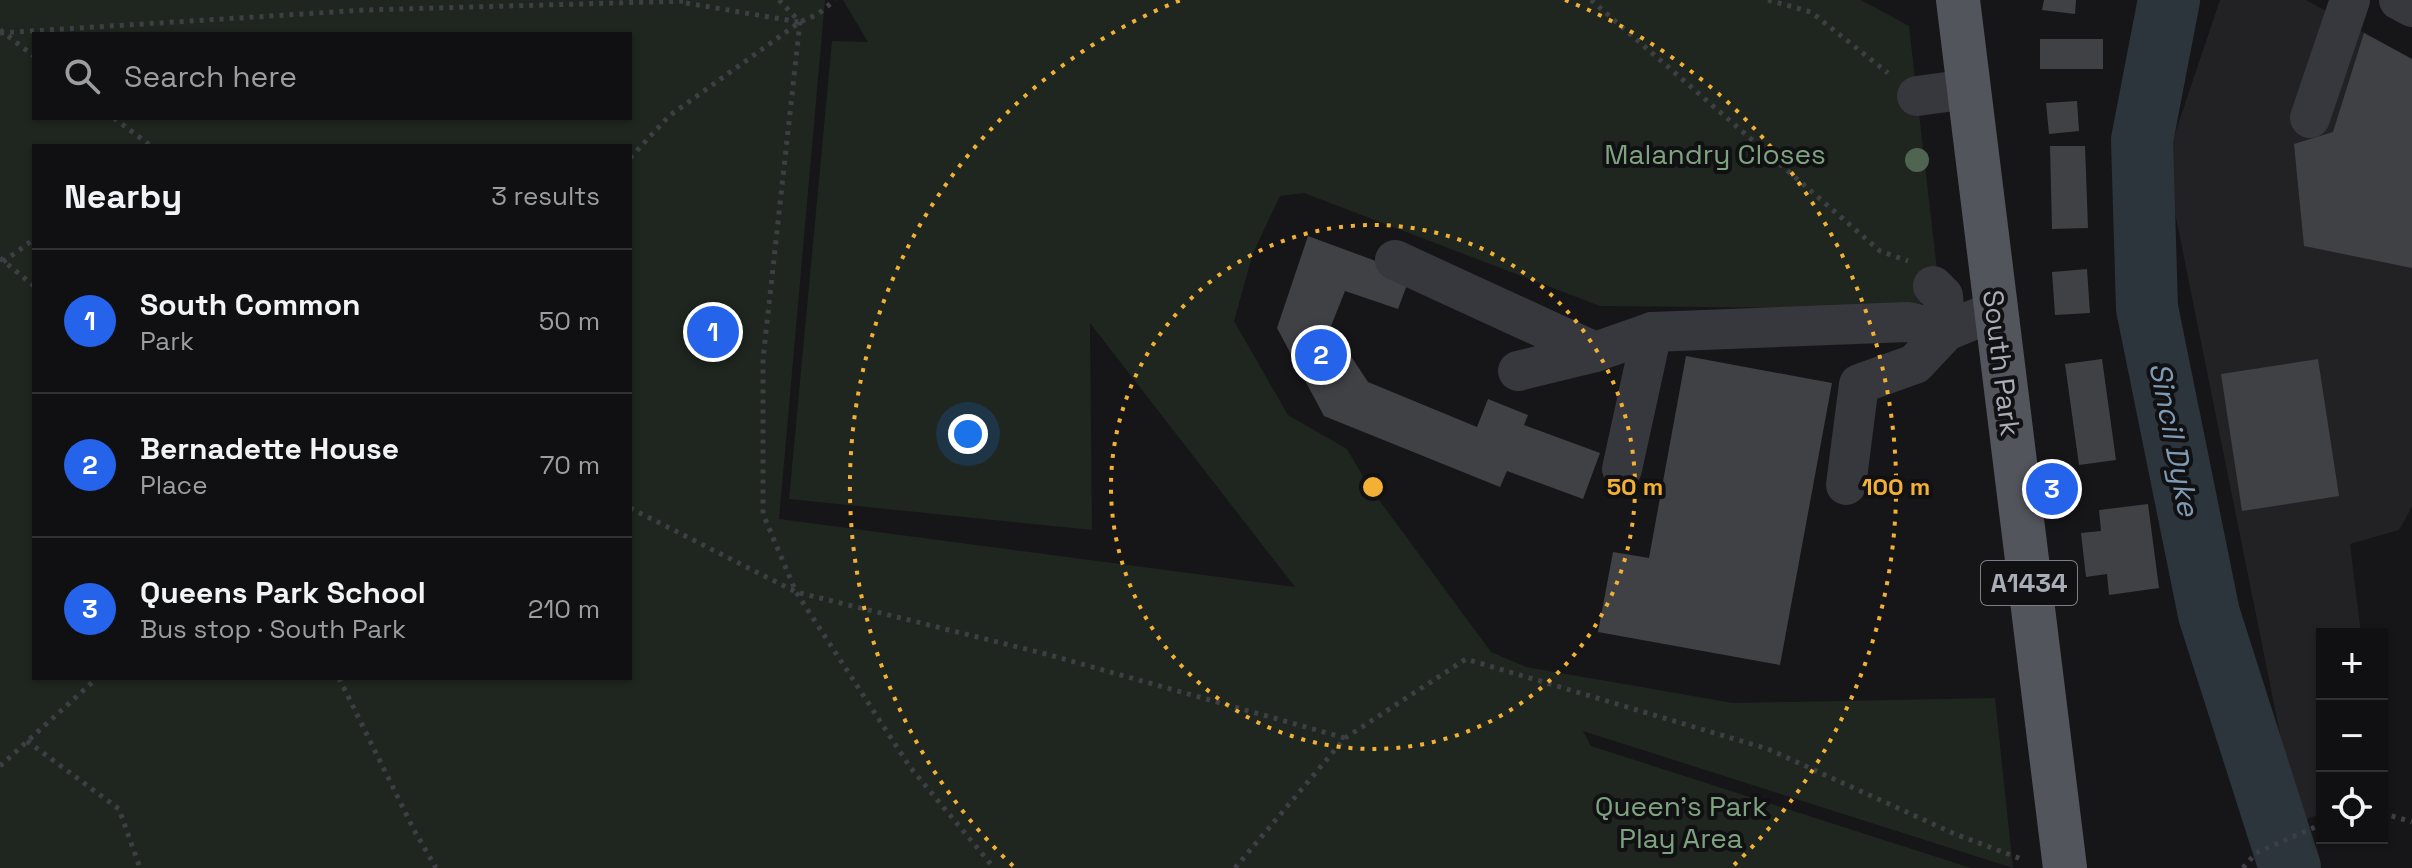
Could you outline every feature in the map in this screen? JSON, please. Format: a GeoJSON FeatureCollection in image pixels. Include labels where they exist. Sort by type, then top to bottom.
{"type":"FeatureCollection","features":[{"type":"Feature","properties":{"kind":"main road","name":"South Park"},"geometry":{"type":"LineString","coordinates":[[1958,0],[1995,311],[2046,865]]}},
{"type":"Feature","properties":{"kind":"street"},"geometry":{"type":"LineString","coordinates":[[2310,118],[2350,0]]}},
{"type":"Feature","properties":{"kind":"street"},"geometry":{"type":"LineString","coordinates":[[2399,0],[2412,7]]}},
{"type":"Feature","properties":{"kind":"street"},"geometry":{"type":"LineString","coordinates":[[1917,96],[1969,89]]}},
{"type":"Feature","properties":{"kind":"street"},"geometry":{"type":"LineString","coordinates":[[1395,260],[1595,352]]}},
{"type":"Feature","properties":{"kind":"street"},"geometry":{"type":"LineString","coordinates":[[1921,273],[1943,296],[1946,331]]}},
{"type":"Feature","properties":{"kind":"street"},"geometry":{"type":"LineString","coordinates":[[1846,485],[1859,384],[1915,364],[1946,331],[1995,311]]}},
{"type":"Feature","properties":{"kind":"street"},"geometry":{"type":"LineString","coordinates":[[1518,371],[1595,352],[1652,332],[1908,322],[1946,331]]}},
{"type":"Feature","properties":{"kind":"street"},"geometry":{"type":"LineString","coordinates":[[1622,469],[1652,332]]}},
{"type":"Feature","properties":{"kind":"path"},"geometry":{"type":"LineString","coordinates":[[674,0],[800,22]]}},
{"type":"Feature","properties":{"kind":"path"},"geometry":{"type":"LineString","coordinates":[[779,0],[800,22],[763,359],[763,514],[796,592],[910,767],[994,868]]}},
{"type":"Feature","properties":{"kind":"path"},"geometry":{"type":"LineString","coordinates":[[632,156],[669,116],[835,0]]}},
{"type":"Feature","properties":{"kind":"path"},"geometry":{"type":"LineString","coordinates":[[1591,0],[1880,251],[1921,273]]}},
{"type":"Feature","properties":{"kind":"path"},"geometry":{"type":"LineString","coordinates":[[1768,0],[1811,12],[1917,96]]}},
{"type":"Feature","properties":{"kind":"path"},"geometry":{"type":"LineString","coordinates":[[2,32],[365,10],[687,1]]}},
{"type":"Feature","properties":{"kind":"path"},"geometry":{"type":"LineString","coordinates":[[2,32],[32,54]]}},
{"type":"Feature","properties":{"kind":"path"},"geometry":{"type":"LineString","coordinates":[[117,120],[148,144]]}},
{"type":"Feature","properties":{"kind":"path"},"geometry":{"type":"LineString","coordinates":[[32,240],[1,261],[32,284]]}},
{"type":"Feature","properties":{"kind":"path"},"geometry":{"type":"LineString","coordinates":[[632,509],[796,592],[1046,654],[1345,738]]}},
{"type":"Feature","properties":{"kind":"path"},"geometry":{"type":"LineString","coordinates":[[1235,868],[1345,738],[1466,659],[1768,749],[1955,834],[2046,865]]}},
{"type":"Feature","properties":{"kind":"path"},"geometry":{"type":"LineString","coordinates":[[0,766],[95,680]]}},
{"type":"Feature","properties":{"kind":"path"},"geometry":{"type":"LineString","coordinates":[[340,680],[436,868]]}},
{"type":"Feature","properties":{"kind":"path"},"geometry":{"type":"LineString","coordinates":[[27,741],[119,809],[140,868]]}},
{"type":"Feature","properties":{"kind":"path"},"geometry":{"type":"LineString","coordinates":[[2388,815],[2412,822]]}},
{"type":"Feature","properties":{"kind":"path"},"geometry":{"type":"LineString","coordinates":[[2243,868],[2256,853],[2316,826]]}},
{"type":"Feature","properties":{"kind":"shaded area"},"geometry":{"type":"Polygon","coordinates":[[[2220,0],[2306,0],[2412,59],[2412,507],[2399,530],[2350,544],[2360,628],[2316,628],[2316,816],[2298,823],[2165,163],[2220,0]]]}},
{"type":"Feature","properties":{"kind":"green space"},"geometry":{"type":"Polygon","coordinates":[[[0,0],[825,0],[779,519],[1295,587],[1090,323],[1092,530],[789,499],[832,41],[868,42],[843,0],[1861,0],[1909,26],[1937,270],[1933,286],[1917,309],[1600,306],[1304,193],[1280,196],[1253,253],[1234,321],[1288,415],[1347,449],[1368,485],[1491,652],[1526,667],[1733,703],[1995,698],[2013,868],[1583,731],[1591,746],[1971,868],[0,868],[0,0]]]}},
{"type":"Feature","properties":{"kind":"building"},"geometry":{"type":"Polygon","coordinates":[[[2044,0],[2076,0],[2075,14],[2042,10],[2044,0]]]}},
{"type":"Feature","properties":{"kind":"building"},"geometry":{"type":"Polygon","coordinates":[[[2364,33],[2412,59],[2412,268],[2304,246],[2294,144],[2333,132],[2364,33]]]}},
{"type":"Feature","properties":{"kind":"building"},"geometry":{"type":"Polygon","coordinates":[[[2040,39],[2103,39],[2103,69],[2040,69],[2040,39]]]}},
{"type":"Feature","properties":{"kind":"building"},"geometry":{"type":"Polygon","coordinates":[[[2077,101],[2079,131],[2049,134],[2046,103],[2077,101]]]}},
{"type":"Feature","properties":{"kind":"building"},"geometry":{"type":"Polygon","coordinates":[[[2050,146],[2085,146],[2088,228],[2052,229],[2050,146]]]}},
{"type":"Feature","properties":{"kind":"building"},"geometry":{"type":"Polygon","coordinates":[[[1308,236],[1411,274],[1398,309],[1345,291],[1331,326],[1368,382],[1477,427],[1488,399],[1528,415],[1524,425],[1600,453],[1583,499],[1507,471],[1500,487],[1324,416],[1277,328],[1308,236]]]}},
{"type":"Feature","properties":{"kind":"building"},"geometry":{"type":"Polygon","coordinates":[[[2087,269],[2090,313],[2055,315],[2052,272],[2087,269]]]}},
{"type":"Feature","properties":{"kind":"building"},"geometry":{"type":"Polygon","coordinates":[[[1686,356],[1832,383],[1780,665],[1598,632],[1613,552],[1649,558],[1686,356]]]}},
{"type":"Feature","properties":{"kind":"building"},"geometry":{"type":"Polygon","coordinates":[[[2102,359],[2116,460],[2079,465],[2065,364],[2102,359]]]}},
{"type":"Feature","properties":{"kind":"building"},"geometry":{"type":"Polygon","coordinates":[[[2318,359],[2339,496],[2242,511],[2221,374],[2318,359]]]}},
{"type":"Feature","properties":{"kind":"building"},"geometry":{"type":"Polygon","coordinates":[[[2148,504],[2159,588],[2109,595],[2107,574],[2086,577],[2081,533],[2101,531],[2099,510],[2148,504]]]}},
{"type":"Feature","properties":{"kind":"waterway","name":"Sincil Dyke"},"geometry":{"type":"LineString","coordinates":[[2169,0],[2142,140],[2147,308],[2209,614],[2290,868]]}},
{"type":"Feature","properties":{"kind":"place","name":"South Common"},"geometry":{"type":"Point","coordinates":[713,332]}},
{"type":"Feature","properties":{"kind":"place","name":"Bernadette House"},"geometry":{"type":"Point","coordinates":[1321,355]}},
{"type":"Feature","properties":{"kind":"place","name":"Queens Park School"},"geometry":{"type":"Point","coordinates":[2052,489]}},
{"type":"Feature","properties":{"kind":"park label","name":"Malandry Closes"},"geometry":{"type":"Point","coordinates":[1715,154]}},
{"type":"Feature","properties":{"kind":"park label","name":"Queen's Park Play Area"},"geometry":{"type":"Point","coordinates":[1681,822]}}]}
